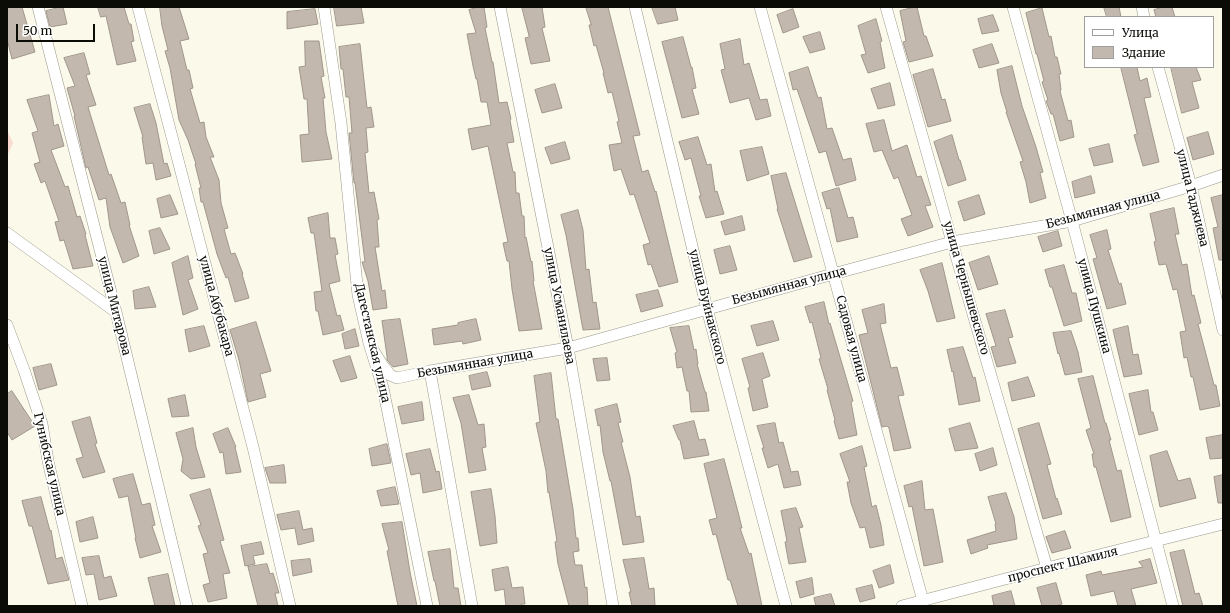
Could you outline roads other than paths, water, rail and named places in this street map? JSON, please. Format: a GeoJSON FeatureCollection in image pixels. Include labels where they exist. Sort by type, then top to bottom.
{"type":"FeatureCollection","features":[{"type":"Feature","properties":{"kind":"street","name":"улица Митарова"},"geometry":{"type":"LineString","coordinates":[[38,7],[116,312],[187,606]]}},
{"type":"Feature","properties":{"kind":"street","name":"улица Абубакара"},"geometry":{"type":"LineString","coordinates":[[138,7],[253,447],[290,606]]}},
{"type":"Feature","properties":{"kind":"street","name":"Дагестанская улица"},"geometry":{"type":"LineString","coordinates":[[324,7],[341,122],[358,295],[369,343],[383,388],[427,606]]}},
{"type":"Feature","properties":{"kind":"street","name":"улица Усманилаева"},"geometry":{"type":"LineString","coordinates":[[500,7],[568,348],[613,606]]}},
{"type":"Feature","properties":{"kind":"street","name":"улица Буйнакского"},"geometry":{"type":"LineString","coordinates":[[635,7],[707,309],[786,606]]}},
{"type":"Feature","properties":{"kind":"street","name":"Садовая улица"},"geometry":{"type":"LineString","coordinates":[[760,7],[923,601]]}},
{"type":"Feature","properties":{"kind":"street","name":"улица Чернышевского"},"geometry":{"type":"LineString","coordinates":[[886,7],[952,242],[1047,568]]}},
{"type":"Feature","properties":{"kind":"street","name":"улица Пушкина"},"geometry":{"type":"LineString","coordinates":[[1013,7],[1072,221],[1173,606]]}},
{"type":"Feature","properties":{"kind":"street","name":"улица Гаджиева"},"geometry":{"type":"LineString","coordinates":[[1158,68],[1191,186],[1223,330]]}},
{"type":"Feature","properties":{"kind":"street","name":"Безымянная улица"},"geometry":{"type":"LineString","coordinates":[[369,343],[390,375],[397,378],[430,370],[568,348],[952,242],[1072,221],[1223,175]]}},
{"type":"Feature","properties":{"kind":"street"},"geometry":{"type":"LineString","coordinates":[[7,233],[116,312]]}},
{"type":"Feature","properties":{"kind":"street","name":"Гунибская улица"},"geometry":{"type":"LineString","coordinates":[[7,325],[42,424],[48,461],[82,606]]}},
{"type":"Feature","properties":{"kind":"street"},"geometry":{"type":"LineString","coordinates":[[430,370],[472,606]]}},
{"type":"Feature","properties":{"kind":"street","name":"проспект Шамиля"},"geometry":{"type":"LineString","coordinates":[[902,606],[1223,524]]}}]}
